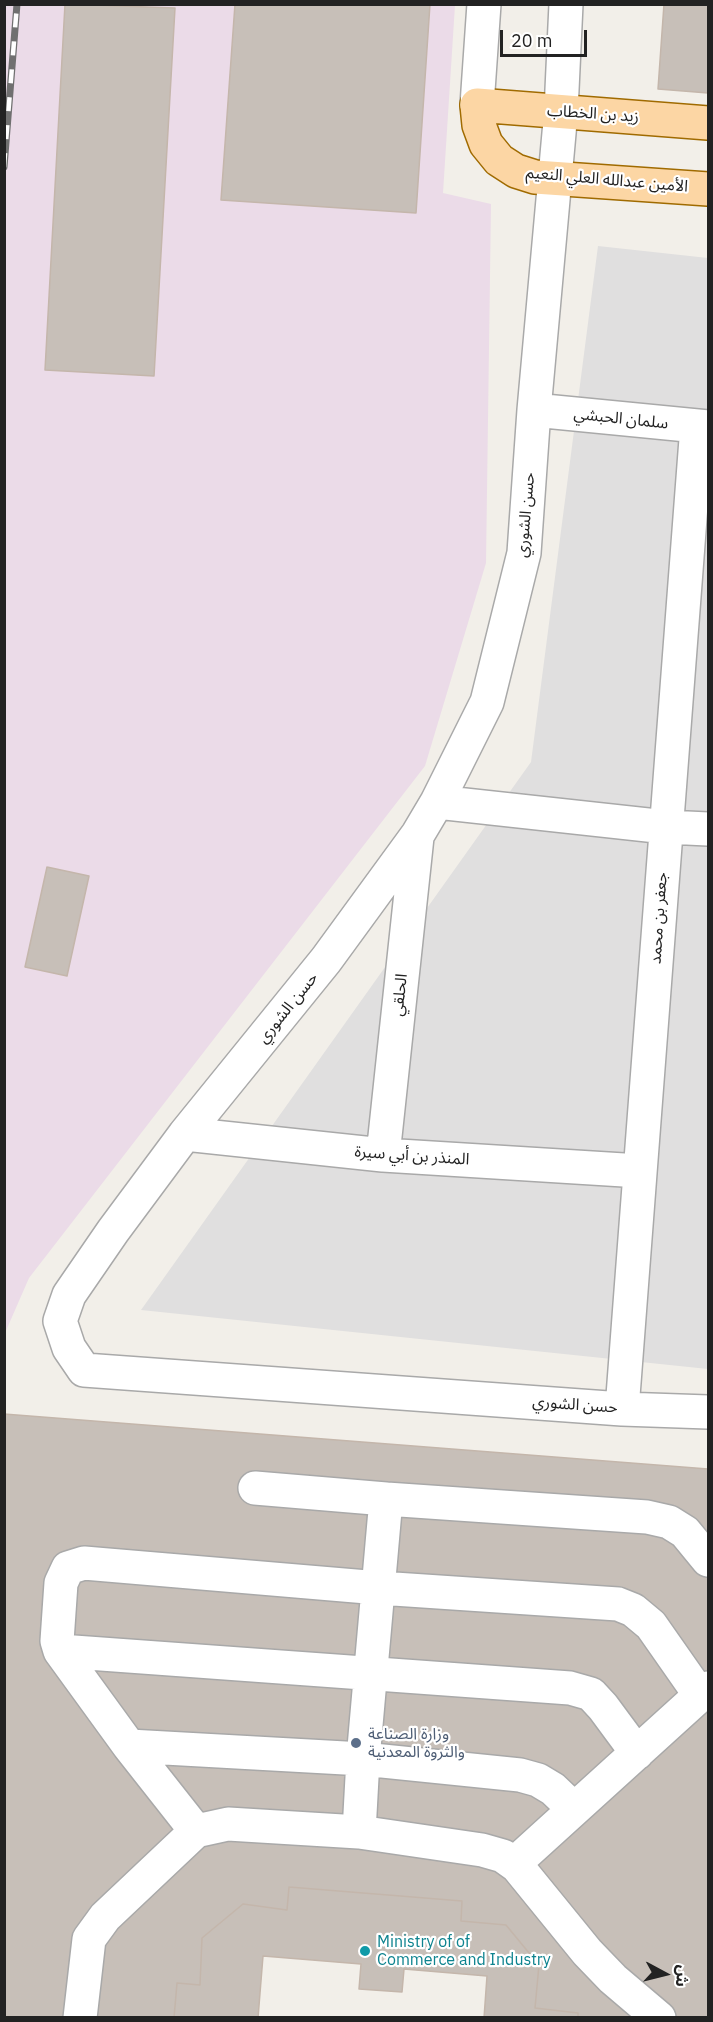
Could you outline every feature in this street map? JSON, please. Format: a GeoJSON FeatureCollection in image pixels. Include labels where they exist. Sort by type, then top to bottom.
{"type":"FeatureCollection","features":[{"type":"Feature","properties":{"kind":"main road","name":"زيد بن الخطاب"},"geometry":{"type":"LineString","coordinates":[[477,105],[708,123]]}},
{"type":"Feature","properties":{"kind":"main road","name":"الأمين عبدالله العلي النعيم"},"geometry":{"type":"LineString","coordinates":[[477,105],[479,125],[486,144],[499,160],[516,171],[535,177],[708,189]]}},
{"type":"Feature","properties":{"kind":"street"},"geometry":{"type":"LineString","coordinates":[[477,105],[484,4]]}},
{"type":"Feature","properties":{"kind":"street","name":"حسن الشوري"},"geometry":{"type":"LineString","coordinates":[[566,4],[561,111],[534,411],[524,553],[487,702],[437,802],[418,834],[326,960],[185,1134],[69,1296],[60,1321],[69,1348],[84,1370],[622,1409],[708,1412]]}},
{"type":"Feature","properties":{"kind":"street","name":"سلمان الحبشي"},"geometry":{"type":"LineString","coordinates":[[534,411],[703,427]]}},
{"type":"Feature","properties":{"kind":"street","name":"جعفر بن محمد"},"geometry":{"type":"LineString","coordinates":[[622,1409],[666,827],[703,427]]}},
{"type":"Feature","properties":{"kind":"street"},"geometry":{"type":"LineString","coordinates":[[437,802],[666,827],[708,829]]}},
{"type":"Feature","properties":{"kind":"street","name":"الحلقي"},"geometry":{"type":"LineString","coordinates":[[383,1155],[418,834]]}},
{"type":"Feature","properties":{"kind":"street","name":"المنذر بن أبي سيرة"},"geometry":{"type":"LineString","coordinates":[[185,1134],[383,1155],[640,1171]]}},
{"type":"Feature","properties":{"kind":"street"},"geometry":{"type":"LineString","coordinates":[[255,1488],[647,1517],[669,1522],[685,1532],[708,1560]]}},
{"type":"Feature","properties":{"kind":"street"},"geometry":{"type":"LineString","coordinates":[[359,1832],[363,1759],[386,1499]]}},
{"type":"Feature","properties":{"kind":"street"},"geometry":{"type":"LineString","coordinates":[[196,1831],[129,1746],[60,1651],[57,1641],[61,1583],[68,1569],[84,1563],[379,1588],[618,1604],[633,1610],[651,1625],[704,1691],[525,1854]]}},
{"type":"Feature","properties":{"kind":"street"},"geometry":{"type":"LineString","coordinates":[[60,1651],[570,1688],[591,1694],[637,1753]]}},
{"type":"Feature","properties":{"kind":"street"},"geometry":{"type":"LineString","coordinates":[[129,1746],[363,1759],[520,1775],[538,1780],[553,1789],[574,1809]]}},
{"type":"Feature","properties":{"kind":"street"},"geometry":{"type":"LineString","coordinates":[[80,2018],[89,1939],[105,1917],[196,1831],[228,1824],[359,1832],[482,1850],[503,1856],[518,1866],[587,1952],[613,1979],[659,2018]]}},
{"type":"Feature","properties":{"kind":"shaded area"},"geometry":{"type":"Polygon","coordinates":[[[5,5],[455,5],[443,193],[491,204],[486,563],[425,766],[29,1278],[5,1333],[5,5]]]}},
{"type":"Feature","properties":{"kind":"shaded area"},"geometry":{"type":"Polygon","coordinates":[[[598,246],[708,258],[708,1369],[141,1310],[531,762],[598,246]]]}},
{"type":"Feature","properties":{"kind":"building"},"geometry":{"type":"Polygon","coordinates":[[[65,4],[175,8],[154,376],[45,370],[65,4]]]}},
{"type":"Feature","properties":{"kind":"building"},"geometry":{"type":"Polygon","coordinates":[[[235,4],[430,4],[416,213],[221,200],[235,4]]]}},
{"type":"Feature","properties":{"kind":"building"},"geometry":{"type":"Polygon","coordinates":[[[664,4],[708,4],[708,93],[658,89],[664,4]]]}},
{"type":"Feature","properties":{"kind":"building"},"geometry":{"type":"Polygon","coordinates":[[[47,867],[89,876],[67,976],[25,967],[47,867]]]}},
{"type":"Feature","properties":{"kind":"building","name":"وزارة الصناعة والثروة المعدنية"},"geometry":{"type":"Polygon","coordinates":[[[4,1414],[708,1469],[708,2018],[4,2018],[4,1414]]]}},
{"type":"Feature","properties":{"kind":"building","name":"Ministry of of Commerce and Industry"},"geometry":{"type":"Polygon","coordinates":[[[289,1887],[462,1901],[461,1921],[506,1925],[539,1965],[535,2008],[578,2013],[578,2018],[484,2018],[487,1976],[404,1969],[402,1992],[359,1989],[361,1964],[263,1956],[258,2018],[174,2018],[177,1983],[200,1985],[202,1938],[243,1904],[287,1910],[289,1887]]]}},
{"type":"Feature","properties":{"kind":"building","name":"Ministry of of Commerce and Industry"},"geometry":{"type":"Polygon","coordinates":[[[289,1887],[462,1901],[461,1921],[506,1925],[539,1965],[535,2008],[578,2013],[578,2018],[174,2018],[177,1983],[200,1985],[202,1938],[243,1904],[287,1910],[289,1887]]]}},
{"type":"Feature","properties":{"kind":"railway"},"geometry":{"type":"LineString","coordinates":[[4,167],[17,4]]}},
{"type":"Feature","properties":{"kind":"place","name":"وزارة الصناعة والثروة المعدنية"},"geometry":{"type":"Point","coordinates":[356,1743]}},
{"type":"Feature","properties":{"kind":"place","name":"Ministry of of Commerce and Industry"},"geometry":{"type":"Point","coordinates":[365,1951]}}]}
